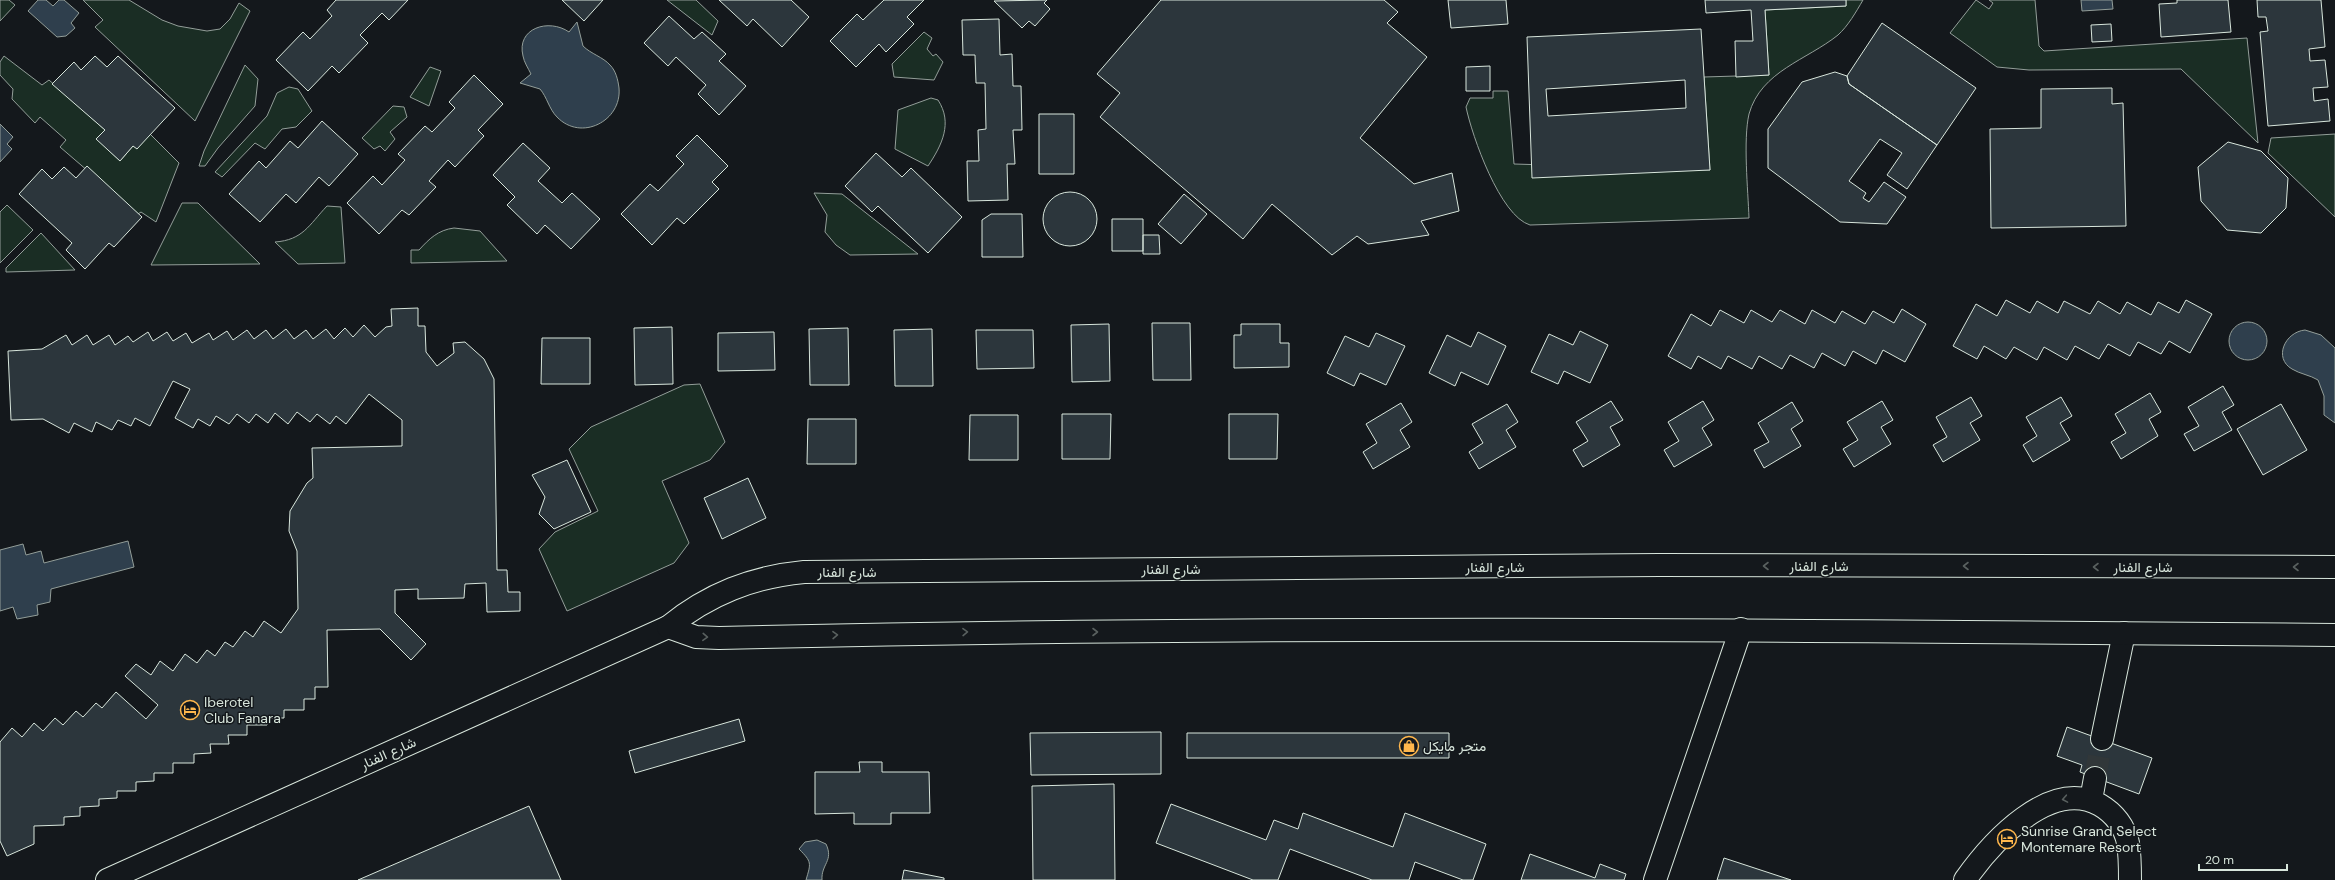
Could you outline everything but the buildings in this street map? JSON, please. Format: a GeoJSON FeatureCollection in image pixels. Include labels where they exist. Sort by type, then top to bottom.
{"type":"FeatureCollection","features":[{"type":"Feature","properties":{"kind":"main road","name":"شارع الفنار"},"geometry":{"type":"LineString","coordinates":[[107,880],[668,627],[696,606],[740,584],[766,577],[804,572],[1652,565],[2335,567]]}},
{"type":"Feature","properties":{"kind":"main road"},"geometry":{"type":"LineString","coordinates":[[668,627],[696,637],[719,638],[980,632],[1741,629],[2335,635]]}},
{"type":"Feature","properties":{"kind":"main road"},"geometry":{"type":"LineString","coordinates":[[1655,880],[1741,629]]}},
{"type":"Feature","properties":{"kind":"main road"},"geometry":{"type":"LineString","coordinates":[[2102,739],[2124,633]]}},
{"type":"Feature","properties":{"kind":"main road"},"geometry":{"type":"LineString","coordinates":[[2091,800],[2095,778]]}},
{"type":"Feature","properties":{"kind":"main road"},"geometry":{"type":"LineString","coordinates":[[1965,880],[1988,850],[2021,821],[2052,802],[2078,797],[2091,800],[2108,810],[2121,825],[2128,843],[2130,880]]}},
{"type":"Feature","properties":{"kind":"green space"},"geometry":{"type":"Polygon","coordinates":[[[0,0],[9,0],[15,5],[0,21],[0,0]]]}},
{"type":"Feature","properties":{"kind":"green space"},"geometry":{"type":"Polygon","coordinates":[[[83,0],[129,0],[162,20],[178,26],[207,31],[220,29],[230,19],[239,3],[250,11],[195,121],[95,27],[103,20],[83,0]]]}},
{"type":"Feature","properties":{"kind":"green space"},"geometry":{"type":"Polygon","coordinates":[[[667,0],[696,0],[718,21],[712,35],[667,0]]]}},
{"type":"Feature","properties":{"kind":"green space"},"geometry":{"type":"Polygon","coordinates":[[[1846,0],[1863,0],[1852,19],[1842,31],[1826,44],[1774,77],[1755,99],[1749,114],[1746,137],[1749,218],[1530,225],[1519,219],[1508,207],[1489,174],[1474,136],[1466,107],[1470,98],[1493,98],[1493,91],[1508,91],[1514,164],[1710,170],[1704,77],[1769,75],[1765,10],[1846,6],[1846,0]]]}},
{"type":"Feature","properties":{"kind":"green space"},"geometry":{"type":"Polygon","coordinates":[[[1976,0],[1989,9],[1993,3],[1989,0],[2035,0],[2039,46],[2044,51],[2247,38],[2258,143],[2181,69],[2029,70],[1997,67],[1950,33],[1976,0]]]}},
{"type":"Feature","properties":{"kind":"green space"},"geometry":{"type":"Polygon","coordinates":[[[924,32],[932,38],[927,49],[933,56],[936,54],[943,62],[934,80],[894,77],[892,64],[924,32]]]}},
{"type":"Feature","properties":{"kind":"green space"},"geometry":{"type":"Polygon","coordinates":[[[4,56],[42,85],[49,80],[105,130],[97,139],[120,161],[133,146],[137,148],[150,134],[179,163],[156,222],[141,212],[138,214],[60,147],[66,140],[40,117],[35,123],[12,99],[13,89],[0,75],[0,62],[4,56]]]}},
{"type":"Feature","properties":{"kind":"green space"},"geometry":{"type":"Polygon","coordinates":[[[245,65],[258,79],[255,106],[218,148],[205,166],[199,166],[204,151],[245,65]]]}},
{"type":"Feature","properties":{"kind":"green space"},"geometry":{"type":"Polygon","coordinates":[[[430,67],[441,71],[429,106],[410,97],[430,67]]]}},
{"type":"Feature","properties":{"kind":"green space"},"geometry":{"type":"Polygon","coordinates":[[[289,87],[298,89],[312,111],[296,127],[282,129],[265,149],[255,143],[222,177],[215,172],[267,116],[277,93],[289,87]]]}},
{"type":"Feature","properties":{"kind":"green space"},"geometry":{"type":"Polygon","coordinates":[[[931,98],[938,100],[945,117],[945,125],[944,134],[938,150],[928,166],[895,149],[898,110],[931,98]]]}},
{"type":"Feature","properties":{"kind":"green space"},"geometry":{"type":"Polygon","coordinates":[[[393,106],[404,107],[407,117],[390,132],[395,139],[385,151],[380,146],[374,149],[362,138],[393,106]]]}},
{"type":"Feature","properties":{"kind":"green space"},"geometry":{"type":"Polygon","coordinates":[[[2335,134],[2335,217],[2268,153],[2271,138],[2335,134]]]}},
{"type":"Feature","properties":{"kind":"green space"},"geometry":{"type":"Polygon","coordinates":[[[814,193],[842,194],[918,254],[850,255],[836,245],[825,232],[827,215],[814,193]]]}},
{"type":"Feature","properties":{"kind":"green space"},"geometry":{"type":"Polygon","coordinates":[[[182,203],[198,203],[260,264],[151,265],[182,203]]]}},
{"type":"Feature","properties":{"kind":"green space"},"geometry":{"type":"Polygon","coordinates":[[[7,205],[33,230],[0,263],[0,212],[7,205]]]}},
{"type":"Feature","properties":{"kind":"green space"},"geometry":{"type":"Polygon","coordinates":[[[327,206],[341,207],[345,263],[298,264],[275,242],[285,241],[299,235],[327,206]]]}},
{"type":"Feature","properties":{"kind":"green space"},"geometry":{"type":"Polygon","coordinates":[[[454,228],[480,231],[507,261],[411,263],[411,250],[419,250],[434,236],[448,229],[454,228]]]}},
{"type":"Feature","properties":{"kind":"green space"},"geometry":{"type":"Polygon","coordinates":[[[41,233],[75,270],[6,272],[6,268],[41,233]]]}},
{"type":"Feature","properties":{"kind":"green space"},"geometry":{"type":"Polygon","coordinates":[[[700,384],[725,442],[710,460],[662,481],[689,543],[674,563],[567,611],[539,549],[555,532],[598,511],[569,449],[591,427],[684,385],[700,384]]]}},
{"type":"Feature","properties":{"kind":"water"},"geometry":{"type":"Polygon","coordinates":[[[38,0],[46,0],[53,6],[59,0],[64,0],[79,13],[71,23],[75,28],[66,36],[57,37],[28,11],[38,0]]]}},
{"type":"Feature","properties":{"kind":"water"},"geometry":{"type":"Polygon","coordinates":[[[2081,0],[2112,0],[2113,9],[2082,11],[2081,0]]]}},
{"type":"Feature","properties":{"kind":"water"},"geometry":{"type":"Polygon","coordinates":[[[577,22],[583,46],[612,67],[619,88],[618,100],[614,110],[607,118],[588,128],[577,128],[567,124],[554,114],[540,89],[520,83],[531,74],[525,63],[522,46],[524,38],[529,32],[536,28],[552,26],[569,32],[577,22]]]}},
{"type":"Feature","properties":{"kind":"water"},"geometry":{"type":"Polygon","coordinates":[[[0,124],[13,137],[7,144],[12,149],[0,162],[0,124]]]}},
{"type":"Feature","properties":{"kind":"water"},"geometry":{"type":"Polygon","coordinates":[[[2244,322],[2252,322],[2262,327],[2266,334],[2266,348],[2262,355],[2252,360],[2244,360],[2234,355],[2232,352],[2229,345],[2229,337],[2234,327],[2237,325],[2244,322]]]}},
{"type":"Feature","properties":{"kind":"water"},"geometry":{"type":"Polygon","coordinates":[[[2305,330],[2321,335],[2335,348],[2335,423],[2324,415],[2324,396],[2318,380],[2292,369],[2283,359],[2282,352],[2287,340],[2292,335],[2305,330]]]}},
{"type":"Feature","properties":{"kind":"water"},"geometry":{"type":"Polygon","coordinates":[[[128,541],[134,567],[51,589],[50,602],[37,605],[38,615],[17,619],[13,607],[0,611],[0,550],[23,544],[26,555],[41,551],[44,563],[128,541]]]}},
{"type":"Feature","properties":{"kind":"water"},"geometry":{"type":"Polygon","coordinates":[[[817,840],[826,844],[829,855],[828,859],[823,870],[822,880],[806,880],[809,870],[809,863],[799,849],[805,842],[817,840]]]}},
{"type":"Feature","properties":{"kind":"tunnel"},"geometry":{"type":"LineString","coordinates":[[2095,778],[2102,739]]}},
{"type":"Feature","properties":{"kind":"place","name":"Iberotel Club Fanara"},"geometry":{"type":"Point","coordinates":[190,710]}},
{"type":"Feature","properties":{"kind":"place","name":"متجر مايكل"},"geometry":{"type":"Point","coordinates":[1409,746]}},
{"type":"Feature","properties":{"kind":"place","name":"Sunrise Grand Select Montemare Resort"},"geometry":{"type":"Point","coordinates":[2007,839]}}]}
